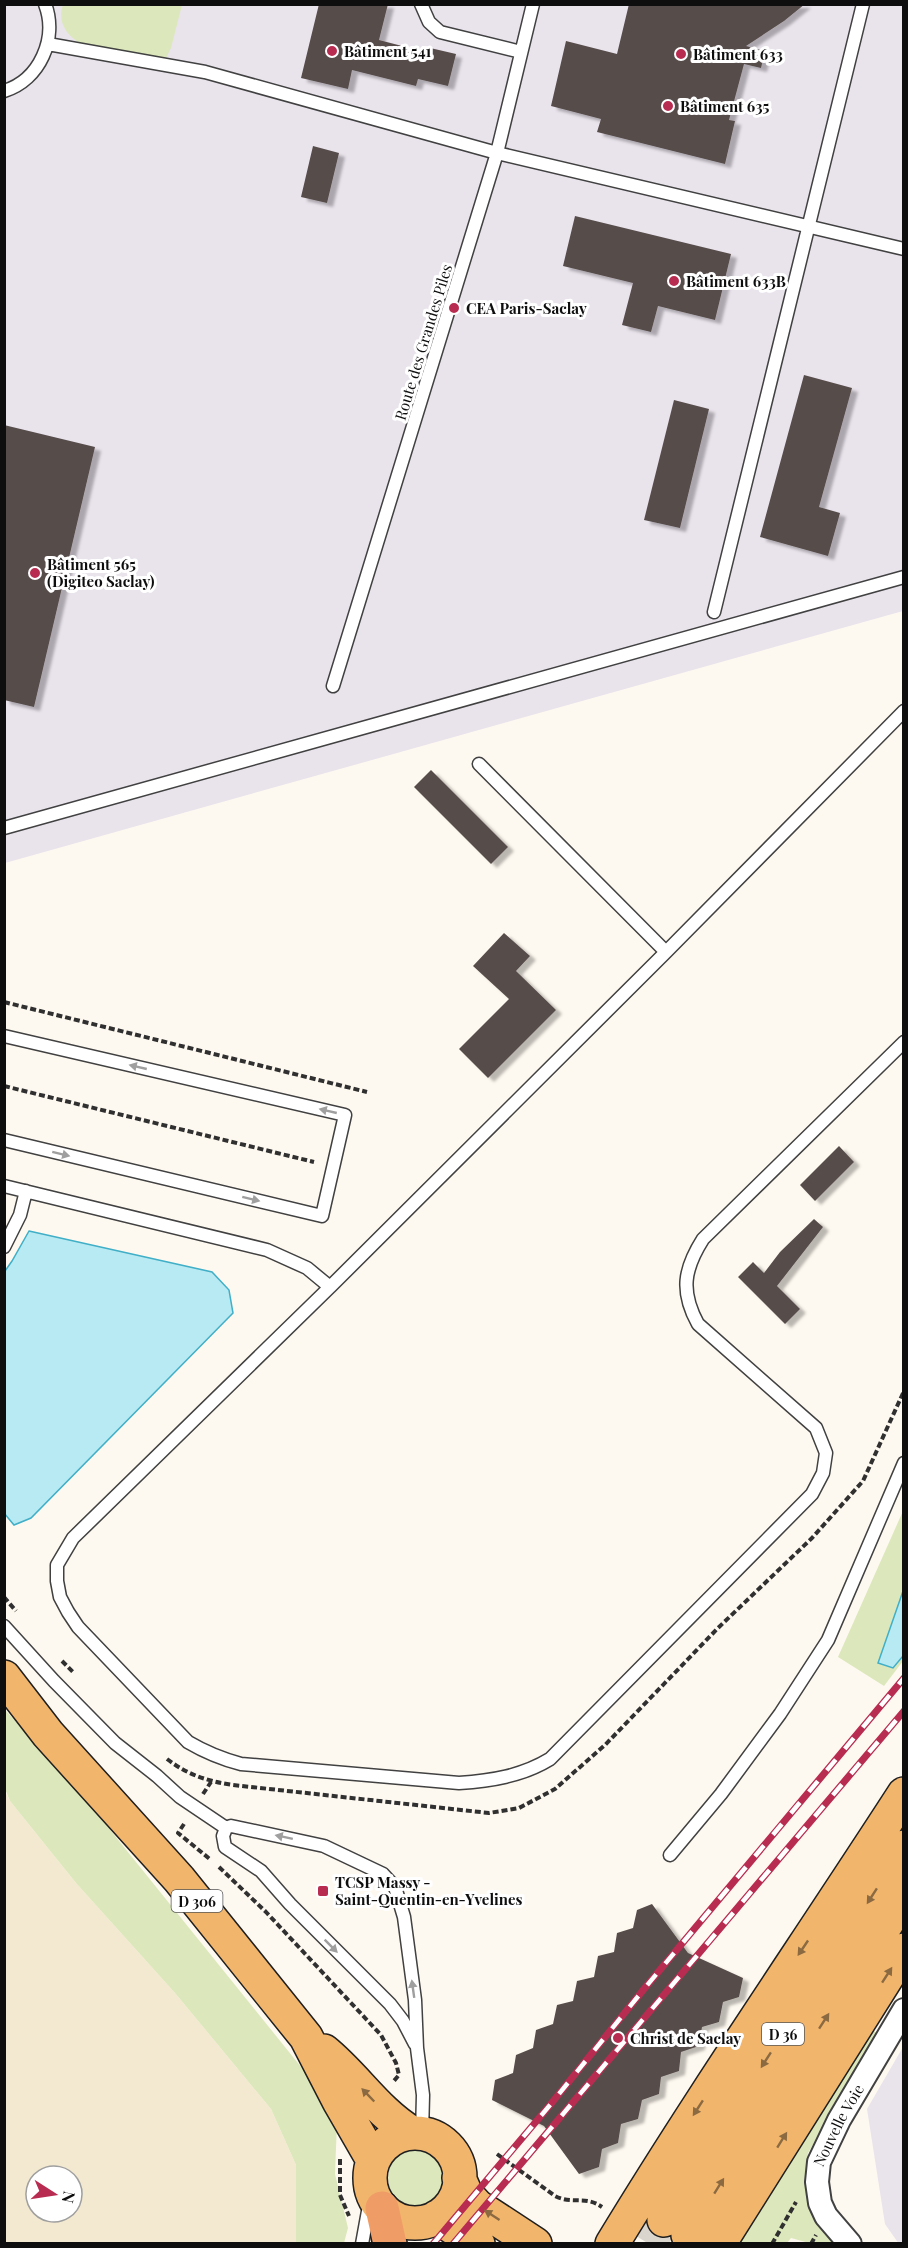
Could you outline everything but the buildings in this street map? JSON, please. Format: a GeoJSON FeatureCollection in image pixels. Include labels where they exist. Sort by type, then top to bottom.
{"type":"FeatureCollection","features":[{"type":"Feature","properties":{"kind":"highway"},"geometry":{"type":"LineString","coordinates":[[376,2186],[390,2244]]}},
{"type":"Feature","properties":{"kind":"main road","name":"D 306"},"geometry":{"type":"LineString","coordinates":[[4,1677],[48,1734],[179,1879],[306,2037],[339,2101],[376,2186]]}},
{"type":"Feature","properties":{"kind":"main road","name":"D 306"},"geometry":{"type":"LineString","coordinates":[[4,1698],[48,1734]]}},
{"type":"Feature","properties":{"kind":"main road","name":"D 36"},"geometry":{"type":"LineString","coordinates":[[612,2244],[768,1999],[840,1893],[903,1794]]}},
{"type":"Feature","properties":{"kind":"main road","name":"D 36"},"geometry":{"type":"LineString","coordinates":[[903,1847],[676,2228],[903,1896]]}},
{"type":"Feature","properties":{"kind":"main road"},"geometry":{"type":"LineString","coordinates":[[719,2244],[903,1950]]}},
{"type":"Feature","properties":{"kind":"main road","name":"D 306"},"geometry":{"type":"LineString","coordinates":[[306,2037],[333,2058],[400,2126],[417,2134]]}},
{"type":"Feature","properties":{"kind":"main road"},"geometry":{"type":"LineString","coordinates":[[417,2134],[441,2141],[448,2147],[458,2164],[459,2178],[458,2190],[446,2210],[426,2222],[414,2223],[397,2218],[376,2186],[386,2143],[417,2134]]}},
{"type":"Feature","properties":{"kind":"main road"},"geometry":{"type":"LineString","coordinates":[[459,2178],[466,2194],[477,2206],[535,2244]]}},
{"type":"Feature","properties":{"kind":"main road"},"geometry":{"type":"LineString","coordinates":[[437,2217],[478,2244]]}},
{"type":"Feature","properties":{"kind":"street","name":"Nouvelle Voie"},"geometry":{"type":"LineString","coordinates":[[850,2244],[826,2216],[820,2204],[817,2182],[819,2162],[839,2120],[903,2010]]}},
{"type":"Feature","properties":{"kind":"lane"},"geometry":{"type":"LineString","coordinates":[[4,91],[26,80],[39,66],[48,44],[49,15],[45,4]]}},
{"type":"Feature","properties":{"kind":"lane"},"geometry":{"type":"LineString","coordinates":[[421,4],[429,22],[440,32],[521,52]]}},
{"type":"Feature","properties":{"kind":"lane","name":"Route des Grandes Piles"},"geometry":{"type":"LineString","coordinates":[[333,686],[496,153],[533,4]]}},
{"type":"Feature","properties":{"kind":"lane"},"geometry":{"type":"LineString","coordinates":[[714,612],[863,4]]}},
{"type":"Feature","properties":{"kind":"lane"},"geometry":{"type":"LineString","coordinates":[[48,44],[205,72],[496,153],[903,249]]}},
{"type":"Feature","properties":{"kind":"lane"},"geometry":{"type":"LineString","coordinates":[[4,828],[903,577]]}},
{"type":"Feature","properties":{"kind":"lane"},"geometry":{"type":"LineString","coordinates":[[903,711],[666,952],[74,1538],[57,1565],[57,1581],[60,1597],[78,1627],[188,1742],[223,1759],[241,1764],[459,1783],[484,1781],[533,1769],[550,1759],[812,1494],[823,1473],[826,1453],[816,1428],[698,1324],[688,1307],[687,1282],[690,1260],[703,1239],[903,1042]]}},
{"type":"Feature","properties":{"kind":"lane"},"geometry":{"type":"LineString","coordinates":[[479,765],[666,952]]}},
{"type":"Feature","properties":{"kind":"lane"},"geometry":{"type":"LineString","coordinates":[[4,1036],[345,1115],[322,1216],[4,1140]]}},
{"type":"Feature","properties":{"kind":"lane"},"geometry":{"type":"LineString","coordinates":[[4,1186],[267,1250],[307,1268],[330,1287]]}},
{"type":"Feature","properties":{"kind":"lane"},"geometry":{"type":"LineString","coordinates":[[4,1247],[20,1215],[26,1191]]}},
{"type":"Feature","properties":{"kind":"lane"},"geometry":{"type":"LineString","coordinates":[[670,1855],[721,1794],[780,1714],[828,1640],[903,1463]]}},
{"type":"Feature","properties":{"kind":"lane"},"geometry":{"type":"LineString","coordinates":[[4,1626],[54,1681],[116,1743],[180,1797],[226,1828]]}},
{"type":"Feature","properties":{"kind":"lane"},"geometry":{"type":"LineString","coordinates":[[226,1828],[231,1826],[324,1846],[383,1874],[395,1887],[404,1917],[415,2000],[417,2048],[423,2095],[417,2134]]}},
{"type":"Feature","properties":{"kind":"lane"},"geometry":{"type":"LineString","coordinates":[[226,1828],[223,1836],[225,1847],[261,1871],[290,1904],[390,2004],[403,2021],[417,2048]]}},
{"type":"Feature","properties":{"kind":"lane"},"geometry":{"type":"LineString","coordinates":[[362,2244],[376,2186]]}},
{"type":"Feature","properties":{"kind":"path"},"geometry":{"type":"LineString","coordinates":[[4,1002],[367,1092]]}},
{"type":"Feature","properties":{"kind":"path"},"geometry":{"type":"LineString","coordinates":[[4,1086],[314,1162]]}},
{"type":"Feature","properties":{"kind":"path"},"geometry":{"type":"LineString","coordinates":[[326,1796],[489,1813],[519,1808],[555,1789],[605,1745],[718,1628],[812,1538],[847,1500],[863,1481],[903,1391]]}},
{"type":"Feature","properties":{"kind":"path"},"geometry":{"type":"LineString","coordinates":[[203,1795],[211,1782]]}},
{"type":"Feature","properties":{"kind":"path"},"geometry":{"type":"LineString","coordinates":[[184,1824],[178,1833],[227,1873],[266,1912],[381,2035],[396,2063]]}},
{"type":"Feature","properties":{"kind":"path"},"geometry":{"type":"LineString","coordinates":[[337,2149],[340,2160],[340,2195]]}},
{"type":"Feature","properties":{"kind":"path"},"geometry":{"type":"LineString","coordinates":[[497,2154],[555,2196],[566,2201],[591,2200],[604,2209]]}},
{"type":"Feature","properties":{"kind":"shaded area","name":"CEA Paris-Saclay"},"geometry":{"type":"Polygon","coordinates":[[[5,5],[903,5],[903,611],[5,863],[5,5]]]}},
{"type":"Feature","properties":{"kind":"shaded area"},"geometry":{"type":"Polygon","coordinates":[[[4,1789],[10,1801],[76,1883],[175,1993],[271,2109],[296,2165],[296,2243],[5,2243],[4,1789]]]}},
{"type":"Feature","properties":{"kind":"shaded area"},"geometry":{"type":"Polygon","coordinates":[[[903,2047],[904,2243],[899,2244],[885,2224],[867,2109],[903,2047]]]}},
{"type":"Feature","properties":{"kind":"green space"},"geometry":{"type":"Polygon","coordinates":[[[63,5],[182,5],[171,48],[165,60],[76,41],[64,28],[61,17],[63,5]]]}},
{"type":"Feature","properties":{"kind":"green space"},"geometry":{"type":"Polygon","coordinates":[[[903,1511],[903,1661],[884,1686],[838,1657],[903,1511]]]}},
{"type":"Feature","properties":{"kind":"green space"},"geometry":{"type":"Polygon","coordinates":[[[5,1710],[89,1798],[111,1831],[314,2083],[337,2123],[335,2174],[348,2228],[344,2243],[296,2243],[296,2165],[271,2109],[175,1993],[76,1883],[10,1801],[5,1789],[5,1710]]]}},
{"type":"Feature","properties":{"kind":"green space"},"geometry":{"type":"Polygon","coordinates":[[[865,2027],[880,2034],[808,2153],[805,2178],[810,2203],[839,2243],[809,2243],[791,2238],[787,2243],[732,2244],[865,2027]]]}},
{"type":"Feature","properties":{"kind":"green space"},"geometry":{"type":"Polygon","coordinates":[[[413,2150],[432,2154],[439,2164],[443,2179],[441,2196],[418,2208],[406,2206],[398,2200],[393,2195],[388,2181],[390,2166],[394,2160],[401,2154],[413,2150]]]}},
{"type":"Feature","properties":{"kind":"water"},"geometry":{"type":"Polygon","coordinates":[[[29,1231],[212,1272],[229,1290],[233,1313],[31,1518],[14,1525],[4,1513],[5,1271],[29,1231]]]}},
{"type":"Feature","properties":{"kind":"water"},"geometry":{"type":"Polygon","coordinates":[[[903,1591],[903,1656],[893,1668],[878,1663],[903,1591]]]}},
{"type":"Feature","properties":{"kind":"tunnel"},"geometry":{"type":"LineString","coordinates":[[649,2244],[664,2220]]}},
{"type":"Feature","properties":{"kind":"railway"},"geometry":{"type":"LineString","coordinates":[[433,2244],[904,1678]]}},
{"type":"Feature","properties":{"kind":"railway"},"geometry":{"type":"LineString","coordinates":[[453,2244],[904,1711]]}},
{"type":"Feature","properties":{"kind":"place","name":"Bâtiment 541"},"geometry":{"type":"Point","coordinates":[332,51]}},
{"type":"Feature","properties":{"kind":"place","name":"Bâtiment 633"},"geometry":{"type":"Point","coordinates":[681,54]}},
{"type":"Feature","properties":{"kind":"place","name":"Bâtiment 635"},"geometry":{"type":"Point","coordinates":[668,106]}},
{"type":"Feature","properties":{"kind":"place","name":"Bâtiment 633B"},"geometry":{"type":"Point","coordinates":[674,281]}},
{"type":"Feature","properties":{"kind":"place","name":"CEA Paris-Saclay"},"geometry":{"type":"Point","coordinates":[454,308]}},
{"type":"Feature","properties":{"kind":"place","name":"Bâtiment 565 (Digiteo Saclay)"},"geometry":{"type":"Point","coordinates":[35,573]}},
{"type":"Feature","properties":{"kind":"place","name":"TCSP Massy - Saint-Quentin-en-Yvelines"},"geometry":{"type":"Point","coordinates":[323,1891]}},
{"type":"Feature","properties":{"kind":"place","name":"Christ de Saclay"},"geometry":{"type":"Point","coordinates":[618,2038]}}]}
